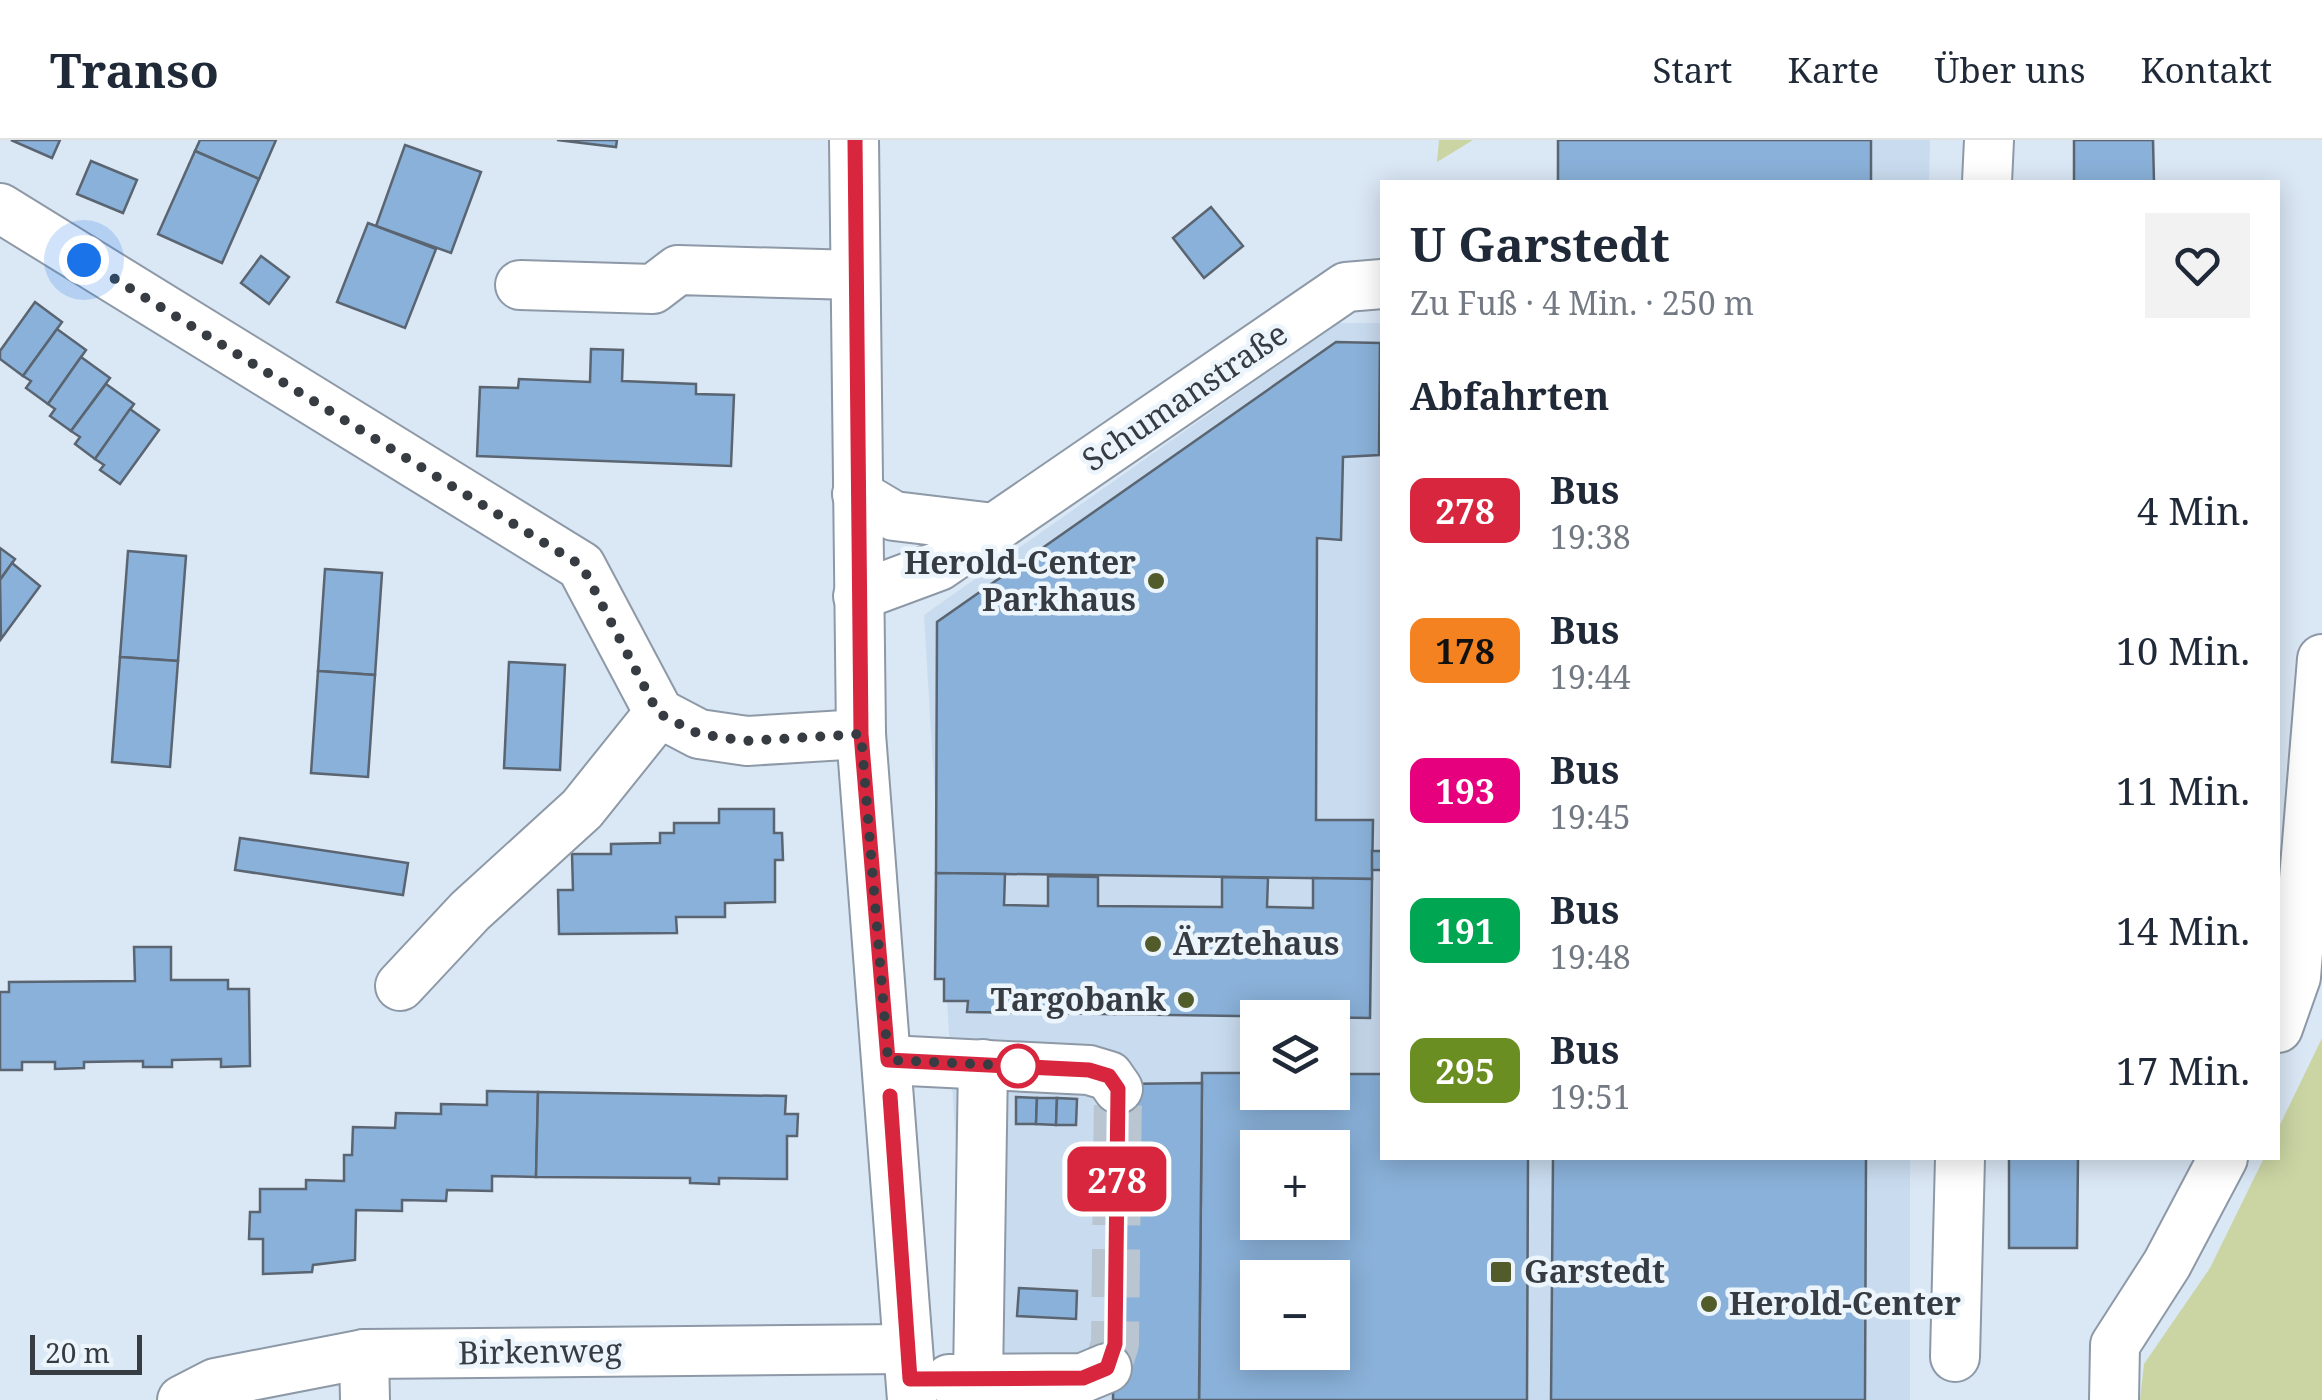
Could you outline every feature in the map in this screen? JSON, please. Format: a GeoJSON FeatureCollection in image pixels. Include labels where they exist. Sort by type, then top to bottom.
{"type":"FeatureCollection","features":[{"type":"Feature","properties":{"kind":"street"},"geometry":{"type":"LineString","coordinates":[[854,140],[861,734],[909,1376]]}},
{"type":"Feature","properties":{"kind":"street"},"geometry":{"type":"LineString","coordinates":[[1986,180],[1989,140]]}},
{"type":"Feature","properties":{"kind":"street"},"geometry":{"type":"LineString","coordinates":[[6,224],[582,566],[658,713],[699,734],[746,741],[861,734]]}},
{"type":"Feature","properties":{"kind":"street"},"geometry":{"type":"LineString","coordinates":[[520,284],[653,289],[678,270],[855,274]]}},
{"type":"Feature","properties":{"kind":"street","name":"Schumanstraße"},"geometry":{"type":"LineString","coordinates":[[858,596],[939,566],[1346,287],[1380,284]]}},
{"type":"Feature","properties":{"kind":"street"},"geometry":{"type":"LineString","coordinates":[[857,494],[894,516],[994,528]]}},
{"type":"Feature","properties":{"kind":"street"},"geometry":{"type":"LineString","coordinates":[[2280,1022],[2296,977],[2322,660]]}},
{"type":"Feature","properties":{"kind":"street"},"geometry":{"type":"LineString","coordinates":[[400,986],[470,911],[582,809],[658,713]]}},
{"type":"Feature","properties":{"kind":"street"},"geometry":{"type":"LineString","coordinates":[[888,1060],[1089,1070],[1109,1076],[1118,1089]]}},
{"type":"Feature","properties":{"kind":"street"},"geometry":{"type":"LineString","coordinates":[[978,1379],[983,1064]]}},
{"type":"Feature","properties":{"kind":"street"},"geometry":{"type":"LineString","coordinates":[[1955,1357],[1960,1160]]}},
{"type":"Feature","properties":{"kind":"street"},"geometry":{"type":"LineString","coordinates":[[2114,1400],[2115,1345],[2168,1264],[2222,1160]]}},
{"type":"Feature","properties":{"kind":"street","name":"Birkenweg"},"geometry":{"type":"LineString","coordinates":[[182,1400],[215,1383],[364,1377],[1083,1378],[1107,1368]]}},
{"type":"Feature","properties":{"kind":"shaded area"},"geometry":{"type":"Polygon","coordinates":[[[1558,140],[1930,140],[1929,180],[1556,180],[1558,140]]]}},
{"type":"Feature","properties":{"kind":"shaded area"},"geometry":{"type":"Polygon","coordinates":[[[1338,323],[1380,323],[1380,1160],[1910,1160],[1910,1400],[971,1400],[924,615],[1338,323]]]}},
{"type":"Feature","properties":{"kind":"green space"},"geometry":{"type":"Polygon","coordinates":[[[1439,140],[1473,140],[1437,162],[1439,140]]]}},
{"type":"Feature","properties":{"kind":"green space"},"geometry":{"type":"Polygon","coordinates":[[[2322,1038],[2322,1400],[2140,1400],[2144,1364],[2210,1268],[2263,1160],[2280,1160],[2280,1125],[2322,1038]]]}},
{"type":"Feature","properties":{"kind":"building"},"geometry":{"type":"Polygon","coordinates":[[[11,140],[60,140],[52,158],[11,140]]]}},
{"type":"Feature","properties":{"kind":"building"},"geometry":{"type":"Polygon","coordinates":[[[200,140],[276,140],[259,179],[195,151],[200,140]]]}},
{"type":"Feature","properties":{"kind":"building"},"geometry":{"type":"Polygon","coordinates":[[[557,140],[617,140],[616,147],[557,140]]]}},
{"type":"Feature","properties":{"kind":"building"},"geometry":{"type":"Polygon","coordinates":[[[1558,140],[1871,140],[1871,180],[1558,180],[1558,140]]]}},
{"type":"Feature","properties":{"kind":"building"},"geometry":{"type":"Polygon","coordinates":[[[2074,140],[2153,140],[2154,180],[2074,180],[2074,140]]]}},
{"type":"Feature","properties":{"kind":"building"},"geometry":{"type":"Polygon","coordinates":[[[405,145],[481,172],[451,253],[376,226],[405,145]]]}},
{"type":"Feature","properties":{"kind":"building"},"geometry":{"type":"Polygon","coordinates":[[[195,151],[259,179],[222,263],[158,234],[195,151]]]}},
{"type":"Feature","properties":{"kind":"building"},"geometry":{"type":"Polygon","coordinates":[[[91,161],[137,180],[123,213],[77,194],[91,161]]]}},
{"type":"Feature","properties":{"kind":"building"},"geometry":{"type":"Polygon","coordinates":[[[1211,207],[1243,246],[1204,278],[1173,238],[1211,207]]]}},
{"type":"Feature","properties":{"kind":"building"},"geometry":{"type":"Polygon","coordinates":[[[368,223],[436,249],[405,328],[337,302],[368,223]]]}},
{"type":"Feature","properties":{"kind":"building"},"geometry":{"type":"Polygon","coordinates":[[[261,256],[289,277],[269,304],[241,283],[261,256]]]}},
{"type":"Feature","properties":{"kind":"building"},"geometry":{"type":"Polygon","coordinates":[[[35,302],[62,322],[23,376],[0,359],[0,351],[35,302]]]}},
{"type":"Feature","properties":{"kind":"building"},"geometry":{"type":"Polygon","coordinates":[[[57,329],[86,350],[48,404],[26,388],[31,381],[23,376],[57,329]]]}},
{"type":"Feature","properties":{"kind":"building","name":"Herold-Center Parkhaus"},"geometry":{"type":"Polygon","coordinates":[[[1336,342],[1380,343],[1379,455],[1343,457],[1341,540],[1317,538],[1316,820],[1373,820],[1372,879],[936,873],[937,622],[1336,342]]]}},
{"type":"Feature","properties":{"kind":"building"},"geometry":{"type":"Polygon","coordinates":[[[591,349],[623,350],[622,381],[696,384],[696,394],[734,395],[731,466],[477,456],[480,387],[518,388],[519,379],[590,382],[591,349]]]}},
{"type":"Feature","properties":{"kind":"building"},"geometry":{"type":"Polygon","coordinates":[[[81,357],[110,378],[71,431],[50,416],[55,409],[48,404],[81,357]]]}},
{"type":"Feature","properties":{"kind":"building"},"geometry":{"type":"Polygon","coordinates":[[[106,384],[134,404],[95,459],[75,444],[80,437],[71,431],[106,384]]]}},
{"type":"Feature","properties":{"kind":"building"},"geometry":{"type":"Polygon","coordinates":[[[130,409],[159,430],[120,484],[100,470],[104,465],[95,459],[130,409]]]}},
{"type":"Feature","properties":{"kind":"building"},"geometry":{"type":"Polygon","coordinates":[[[0,548],[15,559],[0,580],[0,548]]]}},
{"type":"Feature","properties":{"kind":"building"},"geometry":{"type":"Polygon","coordinates":[[[128,551],[186,556],[178,661],[120,657],[128,551]]]}},
{"type":"Feature","properties":{"kind":"building"},"geometry":{"type":"Polygon","coordinates":[[[12,563],[40,586],[1,639],[0,580],[12,563]]]}},
{"type":"Feature","properties":{"kind":"building"},"geometry":{"type":"Polygon","coordinates":[[[325,569],[382,573],[375,675],[318,671],[325,569]]]}},
{"type":"Feature","properties":{"kind":"building"},"geometry":{"type":"Polygon","coordinates":[[[120,657],[178,661],[170,767],[112,762],[120,657]]]}},
{"type":"Feature","properties":{"kind":"building"},"geometry":{"type":"Polygon","coordinates":[[[509,662],[565,665],[560,770],[504,768],[509,662]]]}},
{"type":"Feature","properties":{"kind":"building"},"geometry":{"type":"Polygon","coordinates":[[[318,671],[375,675],[368,777],[311,773],[318,671]]]}},
{"type":"Feature","properties":{"kind":"building"},"geometry":{"type":"Polygon","coordinates":[[[719,809],[774,809],[774,833],[782,833],[783,860],[775,860],[775,902],[725,903],[725,917],[676,917],[677,933],[559,934],[558,890],[573,890],[572,854],[611,854],[611,844],[660,843],[660,833],[674,833],[674,823],[719,823],[719,809]]]}},
{"type":"Feature","properties":{"kind":"building"},"geometry":{"type":"Polygon","coordinates":[[[240,838],[408,863],[403,895],[235,870],[240,838]]]}},
{"type":"Feature","properties":{"kind":"building"},"geometry":{"type":"Polygon","coordinates":[[[1372,851],[1380,851],[1380,870],[1372,870],[1372,851]]]}},
{"type":"Feature","properties":{"kind":"building","name":"Ärztehaus"},"geometry":{"type":"Polygon","coordinates":[[[936,873],[1005,874],[1004,905],[1048,906],[1048,876],[1098,877],[1098,906],[1222,907],[1222,877],[1268,878],[1267,907],[1313,908],[1313,878],[1372,879],[1370,1018],[1350,1018],[1350,1000],[1240,1000],[1240,1016],[967,1012],[968,1001],[944,1001],[944,979],[935,979],[936,873]]]}},
{"type":"Feature","properties":{"kind":"building"},"geometry":{"type":"Polygon","coordinates":[[[134,947],[171,947],[171,980],[228,980],[228,989],[249,989],[250,1066],[221,1067],[221,1059],[172,1060],[172,1067],[143,1067],[143,1061],[84,1062],[84,1068],[55,1069],[55,1062],[22,1062],[22,1070],[0,1070],[0,992],[9,992],[9,982],[135,981],[134,947]]]}},
{"type":"Feature","properties":{"kind":"building"},"geometry":{"type":"Polygon","coordinates":[[[1202,1073],[1240,1073],[1240,1110],[1350,1110],[1350,1074],[1380,1074],[1380,1160],[1528,1160],[1527,1400],[1199,1400],[1202,1073]]]}},
{"type":"Feature","properties":{"kind":"building"},"geometry":{"type":"Polygon","coordinates":[[[1202,1083],[1199,1400],[1113,1400],[1116,1084],[1202,1083]]]}},
{"type":"Feature","properties":{"kind":"building"},"geometry":{"type":"Polygon","coordinates":[[[487,1091],[538,1092],[536,1177],[492,1176],[492,1191],[447,1190],[446,1201],[402,1200],[402,1211],[356,1210],[355,1260],[313,1265],[312,1272],[263,1274],[263,1239],[249,1239],[250,1212],[260,1212],[260,1189],[306,1189],[306,1180],[344,1181],[344,1155],[352,1155],[353,1127],[395,1128],[396,1113],[441,1114],[441,1104],[487,1105],[487,1091]]]}},
{"type":"Feature","properties":{"kind":"building"},"geometry":{"type":"Polygon","coordinates":[[[538,1092],[786,1096],[785,1114],[798,1114],[797,1136],[787,1136],[787,1179],[719,1178],[719,1184],[690,1183],[690,1178],[536,1177],[538,1092]]]}},
{"type":"Feature","properties":{"kind":"building"},"geometry":{"type":"Polygon","coordinates":[[[1016,1097],[1037,1098],[1036,1124],[1016,1124],[1016,1097]]]}},
{"type":"Feature","properties":{"kind":"building"},"geometry":{"type":"Polygon","coordinates":[[[1037,1098],[1057,1098],[1056,1125],[1036,1124],[1037,1098]]]}},
{"type":"Feature","properties":{"kind":"building"},"geometry":{"type":"Polygon","coordinates":[[[1057,1098],[1077,1099],[1076,1125],[1056,1125],[1057,1098]]]}},
{"type":"Feature","properties":{"kind":"building","name":"Herold-Center"},"geometry":{"type":"Polygon","coordinates":[[[1553,1160],[1866,1160],[1865,1400],[1551,1400],[1553,1160]]]}},
{"type":"Feature","properties":{"kind":"building"},"geometry":{"type":"Polygon","coordinates":[[[2009,1160],[2078,1160],[2077,1248],[2009,1248],[2009,1160]]]}},
{"type":"Feature","properties":{"kind":"building"},"geometry":{"type":"Polygon","coordinates":[[[1019,1288],[1077,1291],[1076,1319],[1017,1316],[1019,1288]]]}},
{"type":"Feature","properties":{"kind":"tunnel"},"geometry":{"type":"LineString","coordinates":[[1107,1368],[1115,1344],[1118,1089]]}},
{"type":"Feature","properties":{"kind":"bus line","name":"278"},"geometry":{"type":"LineString","coordinates":[[855,140],[861,734],[888,1060],[1089,1070],[1109,1076],[1118,1089],[1115,1344],[1107,1368],[1083,1378],[910,1379],[890,1096]]}},
{"type":"Feature","properties":{"kind":"place","name":"Herold-Center Parkhaus"},"geometry":{"type":"Point","coordinates":[1156,581]}},
{"type":"Feature","properties":{"kind":"place","name":"Ärztehaus"},"geometry":{"type":"Point","coordinates":[1153,944]}},
{"type":"Feature","properties":{"kind":"place","name":"Targobank"},"geometry":{"type":"Point","coordinates":[1186,1000]}},
{"type":"Feature","properties":{"kind":"place","name":"Garstedt"},"geometry":{"type":"Point","coordinates":[1501,1272]}},
{"type":"Feature","properties":{"kind":"place","name":"Herold-Center"},"geometry":{"type":"Point","coordinates":[1709,1304]}},
{"type":"Feature","properties":{"kind":"route"},"geometry":{"type":"LineString","coordinates":[[84,260],[582,566],[658,713],[699,734],[746,741],[861,734],[888,1060],[1018,1066]]}}]}
